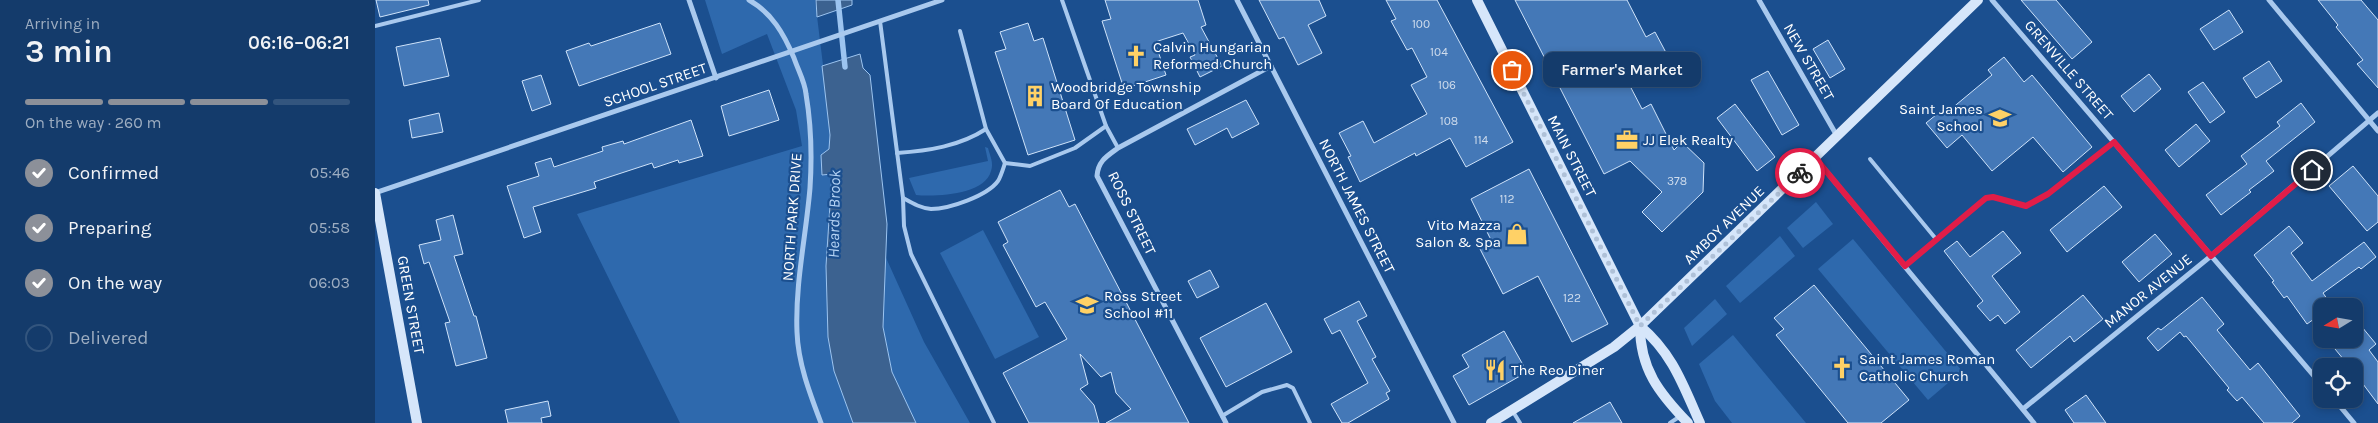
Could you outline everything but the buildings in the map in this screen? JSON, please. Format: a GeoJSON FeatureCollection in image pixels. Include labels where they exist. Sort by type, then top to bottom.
{"type":"FeatureCollection","features":[{"type":"Feature","properties":{"kind":"main road","name":"MAIN STREET"},"geometry":{"type":"LineString","coordinates":[[1477,0],[1640,326],[1667,353],[1699,423]]}},
{"type":"Feature","properties":{"kind":"main road","name":"AMBOY AVENUE"},"geometry":{"type":"LineString","coordinates":[[1491,423],[1614,347],[1640,326],[1816,159],[1978,0]]}},
{"type":"Feature","properties":{"kind":"main road","name":"GREEN STREET"},"geometry":{"type":"LineString","coordinates":[[375,193],[417,423]]}},
{"type":"Feature","properties":{"kind":"main road","name":"MAIN STREET"},"geometry":{"type":"LineString","coordinates":[[1640,326],[1643,360],[1651,377],[1685,419]]}},
{"type":"Feature","properties":{"kind":"street"},"geometry":{"type":"LineString","coordinates":[[689,0],[716,78]]}},
{"type":"Feature","properties":{"kind":"street","name":"NORTH PARK DRIVE"},"geometry":{"type":"LineString","coordinates":[[749,0],[762,8],[777,24],[791,51],[806,92],[810,128],[810,186],[800,278],[797,332],[806,385],[821,423]]}},
{"type":"Feature","properties":{"kind":"street","name":"SCHOOL STREET"},"geometry":{"type":"LineString","coordinates":[[375,193],[942,0]]}},
{"type":"Feature","properties":{"kind":"street","name":"NORTH JAMES STREET"},"geometry":{"type":"LineString","coordinates":[[1237,0],[1454,423]]}},
{"type":"Feature","properties":{"kind":"street","name":"NEW STREET"},"geometry":{"type":"LineString","coordinates":[[1759,0],[1838,137]]}},
{"type":"Feature","properties":{"kind":"street","name":"GRENVILLE STREET"},"geometry":{"type":"LineString","coordinates":[[1992,0],[2313,375]]}},
{"type":"Feature","properties":{"kind":"street"},"geometry":{"type":"LineString","coordinates":[[2269,0],[2378,131]]}},
{"type":"Feature","properties":{"kind":"street","name":"ROSS STREET"},"geometry":{"type":"LineString","coordinates":[[1226,423],[1097,176],[1098,166],[1104,158],[1118,148],[1271,66]]}},
{"type":"Feature","properties":{"kind":"street","name":"MANOR AVENUE"},"geometry":{"type":"LineString","coordinates":[[2023,409],[2211,256],[2378,113]]}},
{"type":"Feature","properties":{"kind":"street"},"geometry":{"type":"LineString","coordinates":[[1816,159],[2035,423]]}},
{"type":"Feature","properties":{"kind":"street"},"geometry":{"type":"LineString","coordinates":[[2341,408],[2354,423]]}},
{"type":"Feature","properties":{"kind":"lane"},"geometry":{"type":"LineString","coordinates":[[375,26],[479,0]]}},
{"type":"Feature","properties":{"kind":"lane"},"geometry":{"type":"LineString","coordinates":[[1062,0],[1106,126],[1118,148]]}},
{"type":"Feature","properties":{"kind":"lane"},"geometry":{"type":"LineString","coordinates":[[880,21],[903,198],[904,226],[911,254],[994,423]]}},
{"type":"Feature","properties":{"kind":"lane"},"geometry":{"type":"LineString","coordinates":[[903,198],[916,206],[932,209],[967,202],[985,193],[998,181],[1005,163],[987,129],[960,31]]}},
{"type":"Feature","properties":{"kind":"lane"},"geometry":{"type":"LineString","coordinates":[[1005,163],[1030,166],[1075,148],[1106,126]]}},
{"type":"Feature","properties":{"kind":"lane"},"geometry":{"type":"LineString","coordinates":[[897,153],[924,152],[972,138],[987,129]]}},
{"type":"Feature","properties":{"kind":"lane"},"geometry":{"type":"LineString","coordinates":[[1905,266],[1986,198],[1993,197],[2026,206],[2048,194],[2114,142]]}},
{"type":"Feature","properties":{"kind":"lane"},"geometry":{"type":"LineString","coordinates":[[1870,159],[1936,239]]}},
{"type":"Feature","properties":{"kind":"lane"},"geometry":{"type":"LineString","coordinates":[[1222,416],[1262,392],[1287,385],[1293,388],[1310,423]]}},
{"type":"Feature","properties":{"kind":"lane"},"geometry":{"type":"LineString","coordinates":[[1512,410],[1520,423]]}},
{"type":"Feature","properties":{"kind":"lane"},"geometry":{"type":"LineString","coordinates":[[1670,423],[1685,419]]}},
{"type":"Feature","properties":{"kind":"shaded area"},"geometry":{"type":"Polygon","coordinates":[[[705,0],[815,0],[832,138],[924,342],[970,423],[680,423],[577,214],[802,146],[796,110],[767,34],[722,54],[705,0]]]}},
{"type":"Feature","properties":{"kind":"shaded area"},"geometry":{"type":"Polygon","coordinates":[[[985,147],[988,148],[992,168],[987,179],[979,185],[970,190],[946,195],[916,195],[909,178],[988,161],[985,147]]]}},
{"type":"Feature","properties":{"kind":"shaded area"},"geometry":{"type":"Polygon","coordinates":[[[1816,202],[1833,224],[1803,248],[1787,228],[1816,202]]]}},
{"type":"Feature","properties":{"kind":"shaded area"},"geometry":{"type":"Polygon","coordinates":[[[983,230],[1039,337],[995,359],[940,253],[983,230]]]}},
{"type":"Feature","properties":{"kind":"shaded area"},"geometry":{"type":"Polygon","coordinates":[[[1780,236],[1795,256],[1740,303],[1726,286],[1780,236]]]}},
{"type":"Feature","properties":{"kind":"shaded area"},"geometry":{"type":"Polygon","coordinates":[[[1853,239],[1962,371],[1928,400],[1818,269],[1853,239]]]}},
{"type":"Feature","properties":{"kind":"shaded area"},"geometry":{"type":"Polygon","coordinates":[[[1715,299],[1727,314],[1692,346],[1684,328],[1715,299]]]}},
{"type":"Feature","properties":{"kind":"shaded area"},"geometry":{"type":"Polygon","coordinates":[[[1733,335],[1806,423],[1732,423],[1715,401],[1699,364],[1733,335]]]}},
{"type":"Feature","properties":{"kind":"water"},"geometry":{"type":"Polygon","coordinates":[[[816,0],[852,0],[852,5],[817,17],[816,0]]]}},
{"type":"Feature","properties":{"kind":"water"},"geometry":{"type":"Polygon","coordinates":[[[860,54],[863,68],[870,75],[887,224],[883,327],[892,372],[916,423],[853,423],[834,371],[828,337],[826,266],[832,174],[822,175],[821,155],[829,149],[830,135],[822,66],[860,54]]]}},
{"type":"Feature","properties":{"kind":"waterway","name":"Heards Brook"},"geometry":{"type":"LineString","coordinates":[[838,0],[845,67]]}},
{"type":"Feature","properties":{"kind":"way so far"},"geometry":{"type":"LineString","coordinates":[[1512,70],[1640,326],[1800,173]]}},
{"type":"Feature","properties":{"kind":"place","name":"Calvin Hungarian Reformed Church"},"geometry":{"type":"Point","coordinates":[1136,56]}},
{"type":"Feature","properties":{"kind":"place","name":"Farmer's Market"},"geometry":{"type":"Point","coordinates":[1512,70]}},
{"type":"Feature","properties":{"kind":"place","name":"Woodbridge Township Board Of Education"},"geometry":{"type":"Point","coordinates":[1035,96]}},
{"type":"Feature","properties":{"kind":"place","name":"Saint James School"},"geometry":{"type":"Point","coordinates":[2000,118]}},
{"type":"Feature","properties":{"kind":"place","name":"JJ Elek Realty"},"geometry":{"type":"Point","coordinates":[1627,140]}},
{"type":"Feature","properties":{"kind":"place","name":"Vito Mazza Salon & Spa"},"geometry":{"type":"Point","coordinates":[1517,234]}},
{"type":"Feature","properties":{"kind":"place","name":"Ross Street School #11"},"geometry":{"type":"Point","coordinates":[1087,305]}},
{"type":"Feature","properties":{"kind":"place","name":"Saint James Roman Catholic Church"},"geometry":{"type":"Point","coordinates":[1842,368]}},
{"type":"Feature","properties":{"kind":"place","name":"The Reo Diner"},"geometry":{"type":"Point","coordinates":[1495,370]}},
{"type":"Feature","properties":{"kind":"route"},"geometry":{"type":"LineString","coordinates":[[1800,173],[1816,159],[1905,266],[1986,198],[1993,197],[2009,203],[2026,206],[2048,194],[2114,142],[2211,256],[2312,170]]}}]}
